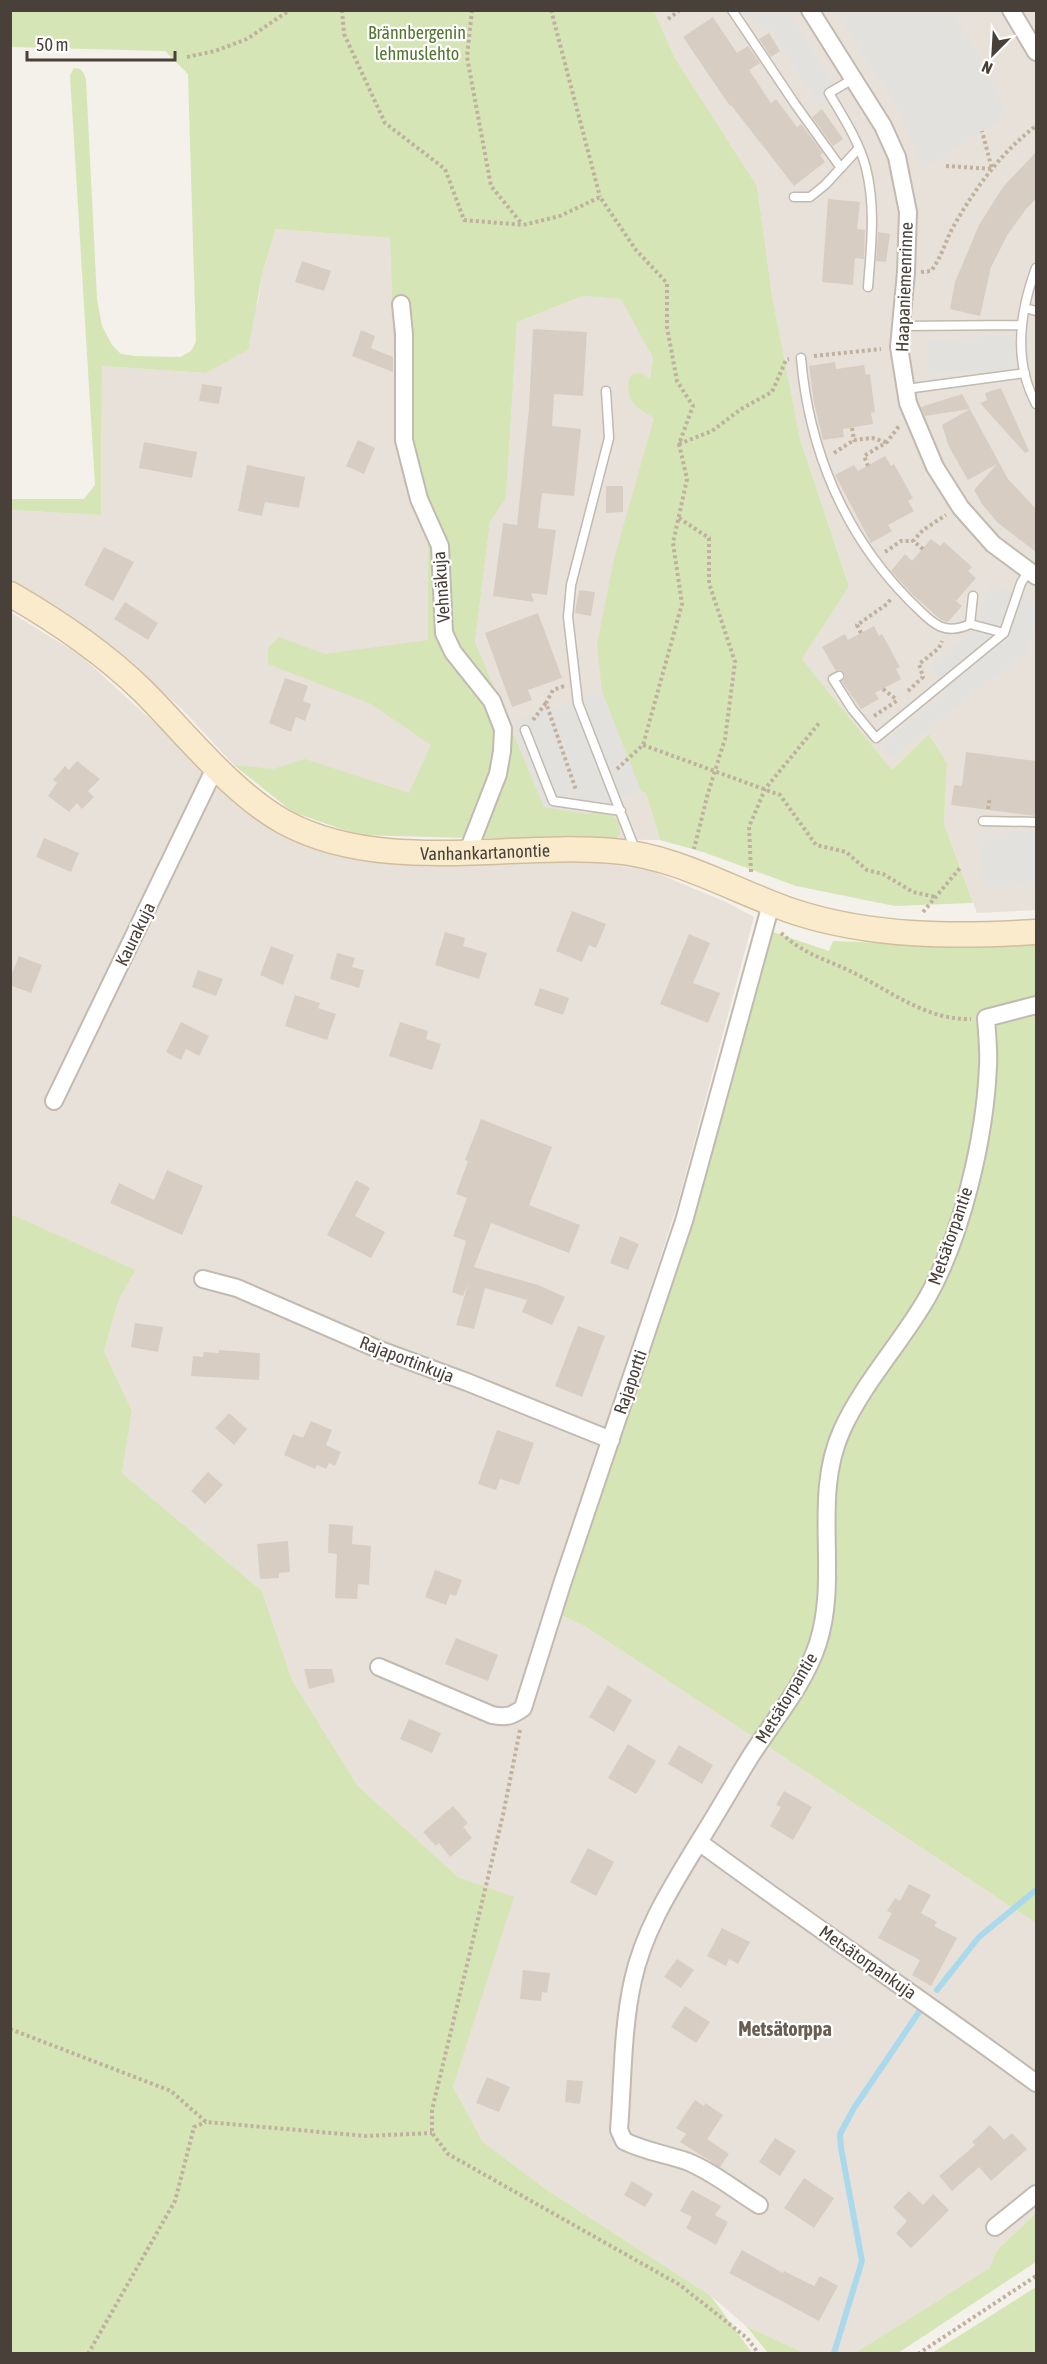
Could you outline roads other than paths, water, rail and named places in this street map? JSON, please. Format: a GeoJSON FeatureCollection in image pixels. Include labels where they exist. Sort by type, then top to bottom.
{"type":"FeatureCollection","features":[{"type":"Feature","properties":{"kind":"street","name":"Haapaniemenrinne"},"geometry":{"type":"LineString","coordinates":[[810,10],[883,126],[897,157],[908,212],[906,272],[899,347],[908,403],[935,467],[961,508],[993,544],[1032,574]]}},
{"type":"Feature","properties":{"kind":"street"},"geometry":{"type":"LineString","coordinates":[[1011,10],[1036,52]]}},
{"type":"Feature","properties":{"kind":"street","name":"Vehnäkuja"},"geometry":{"type":"LineString","coordinates":[[401,304],[404,334],[404,440],[419,499],[440,546],[444,633],[453,652],[492,701],[503,729],[498,774],[468,851]]}},
{"type":"Feature","properties":{"kind":"street","name":"Vanhankartanontie"},"geometry":{"type":"LineString","coordinates":[[10,594],[85,643],[112,664],[141,689],[216,766],[258,804],[277,817],[316,836],[359,847],[423,853],[560,848],[617,851],[659,859],[704,874],[769,912],[913,933],[984,935],[1036,932]]}},
{"type":"Feature","properties":{"kind":"street","name":"Kaurakuja"},"geometry":{"type":"LineString","coordinates":[[54,1101],[216,766]]}},
{"type":"Feature","properties":{"kind":"street","name":"Rajaportti"},"geometry":{"type":"LineString","coordinates":[[379,1667],[492,1715],[512,1716],[523,1708],[563,1581],[691,1199],[769,912]]}},
{"type":"Feature","properties":{"kind":"street","name":"Metsätorpantie"},"geometry":{"type":"LineString","coordinates":[[759,2205],[699,2167],[639,2148],[624,2140],[619,2130],[627,2010],[633,1978],[647,1934],[668,1893],[766,1731],[805,1673],[817,1646],[823,1624],[827,1591],[825,1521],[832,1459],[840,1434],[853,1407],[910,1326],[928,1295],[957,1227],[984,1109],[989,1064],[986,1018],[1036,1005]]}},
{"type":"Feature","properties":{"kind":"street","name":"Rajaportinkuja"},"geometry":{"type":"LineString","coordinates":[[203,1279],[237,1288],[380,1350],[611,1440]]}},
{"type":"Feature","properties":{"kind":"street","name":"Metsätorpankuja"},"geometry":{"type":"LineString","coordinates":[[699,1842],[1036,2083]]}},
{"type":"Feature","properties":{"kind":"street"},"geometry":{"type":"LineString","coordinates":[[995,2227],[1036,2194]]}},
{"type":"Feature","properties":{"kind":"lane"},"geometry":{"type":"LineString","coordinates":[[732,10],[841,168]]}},
{"type":"Feature","properties":{"kind":"lane"},"geometry":{"type":"LineString","coordinates":[[853,79],[830,93],[866,166],[873,227],[868,287]]}},
{"type":"Feature","properties":{"kind":"lane"},"geometry":{"type":"LineString","coordinates":[[794,197],[810,197],[825,185],[859,148]]}},
{"type":"Feature","properties":{"kind":"lane"},"geometry":{"type":"LineString","coordinates":[[1036,268],[1025,308],[1021,337],[1025,374],[1036,404]]}},
{"type":"Feature","properties":{"kind":"lane"},"geometry":{"type":"LineString","coordinates":[[1025,308],[1036,311]]}},
{"type":"Feature","properties":{"kind":"lane"},"geometry":{"type":"LineString","coordinates":[[901,326],[1022,325]]}},
{"type":"Feature","properties":{"kind":"lane"},"geometry":{"type":"LineString","coordinates":[[801,358],[804,396],[822,462],[847,517],[874,561],[897,588],[942,629],[960,629],[970,624],[1004,633]]}},
{"type":"Feature","properties":{"kind":"lane"},"geometry":{"type":"LineString","coordinates":[[906,389],[1025,374]]}},
{"type":"Feature","properties":{"kind":"lane"},"geometry":{"type":"LineString","coordinates":[[606,391],[609,438],[571,585],[568,617],[578,703],[637,855]]}},
{"type":"Feature","properties":{"kind":"lane"},"geometry":{"type":"LineString","coordinates":[[839,676],[833,679],[876,738],[1004,633],[1021,583],[1032,574]]}},
{"type":"Feature","properties":{"kind":"lane"},"geometry":{"type":"LineString","coordinates":[[970,624],[973,596]]}},
{"type":"Feature","properties":{"kind":"lane"},"geometry":{"type":"LineString","coordinates":[[525,730],[553,801],[621,811]]}},
{"type":"Feature","properties":{"kind":"lane"},"geometry":{"type":"LineString","coordinates":[[983,821],[1036,822]]}},
{"type":"Feature","properties":{"kind":"waterway"},"geometry":{"type":"LineString","coordinates":[[937,1990],[979,1937],[1036,1890]]}},
{"type":"Feature","properties":{"kind":"waterway"},"geometry":{"type":"LineString","coordinates":[[834,2353],[862,2261],[840,2134],[854,2108],[919,2012]]}},
{"type":"Feature","properties":{"kind":"district","name":"Metsätorppa"},"geometry":{"type":"Point","coordinates":[785,2028]}},
{"type":"Feature","properties":{"kind":"park label","name":"Brännbergenin lehmuslehto"},"geometry":{"type":"Point","coordinates":[417,42]}}]}
